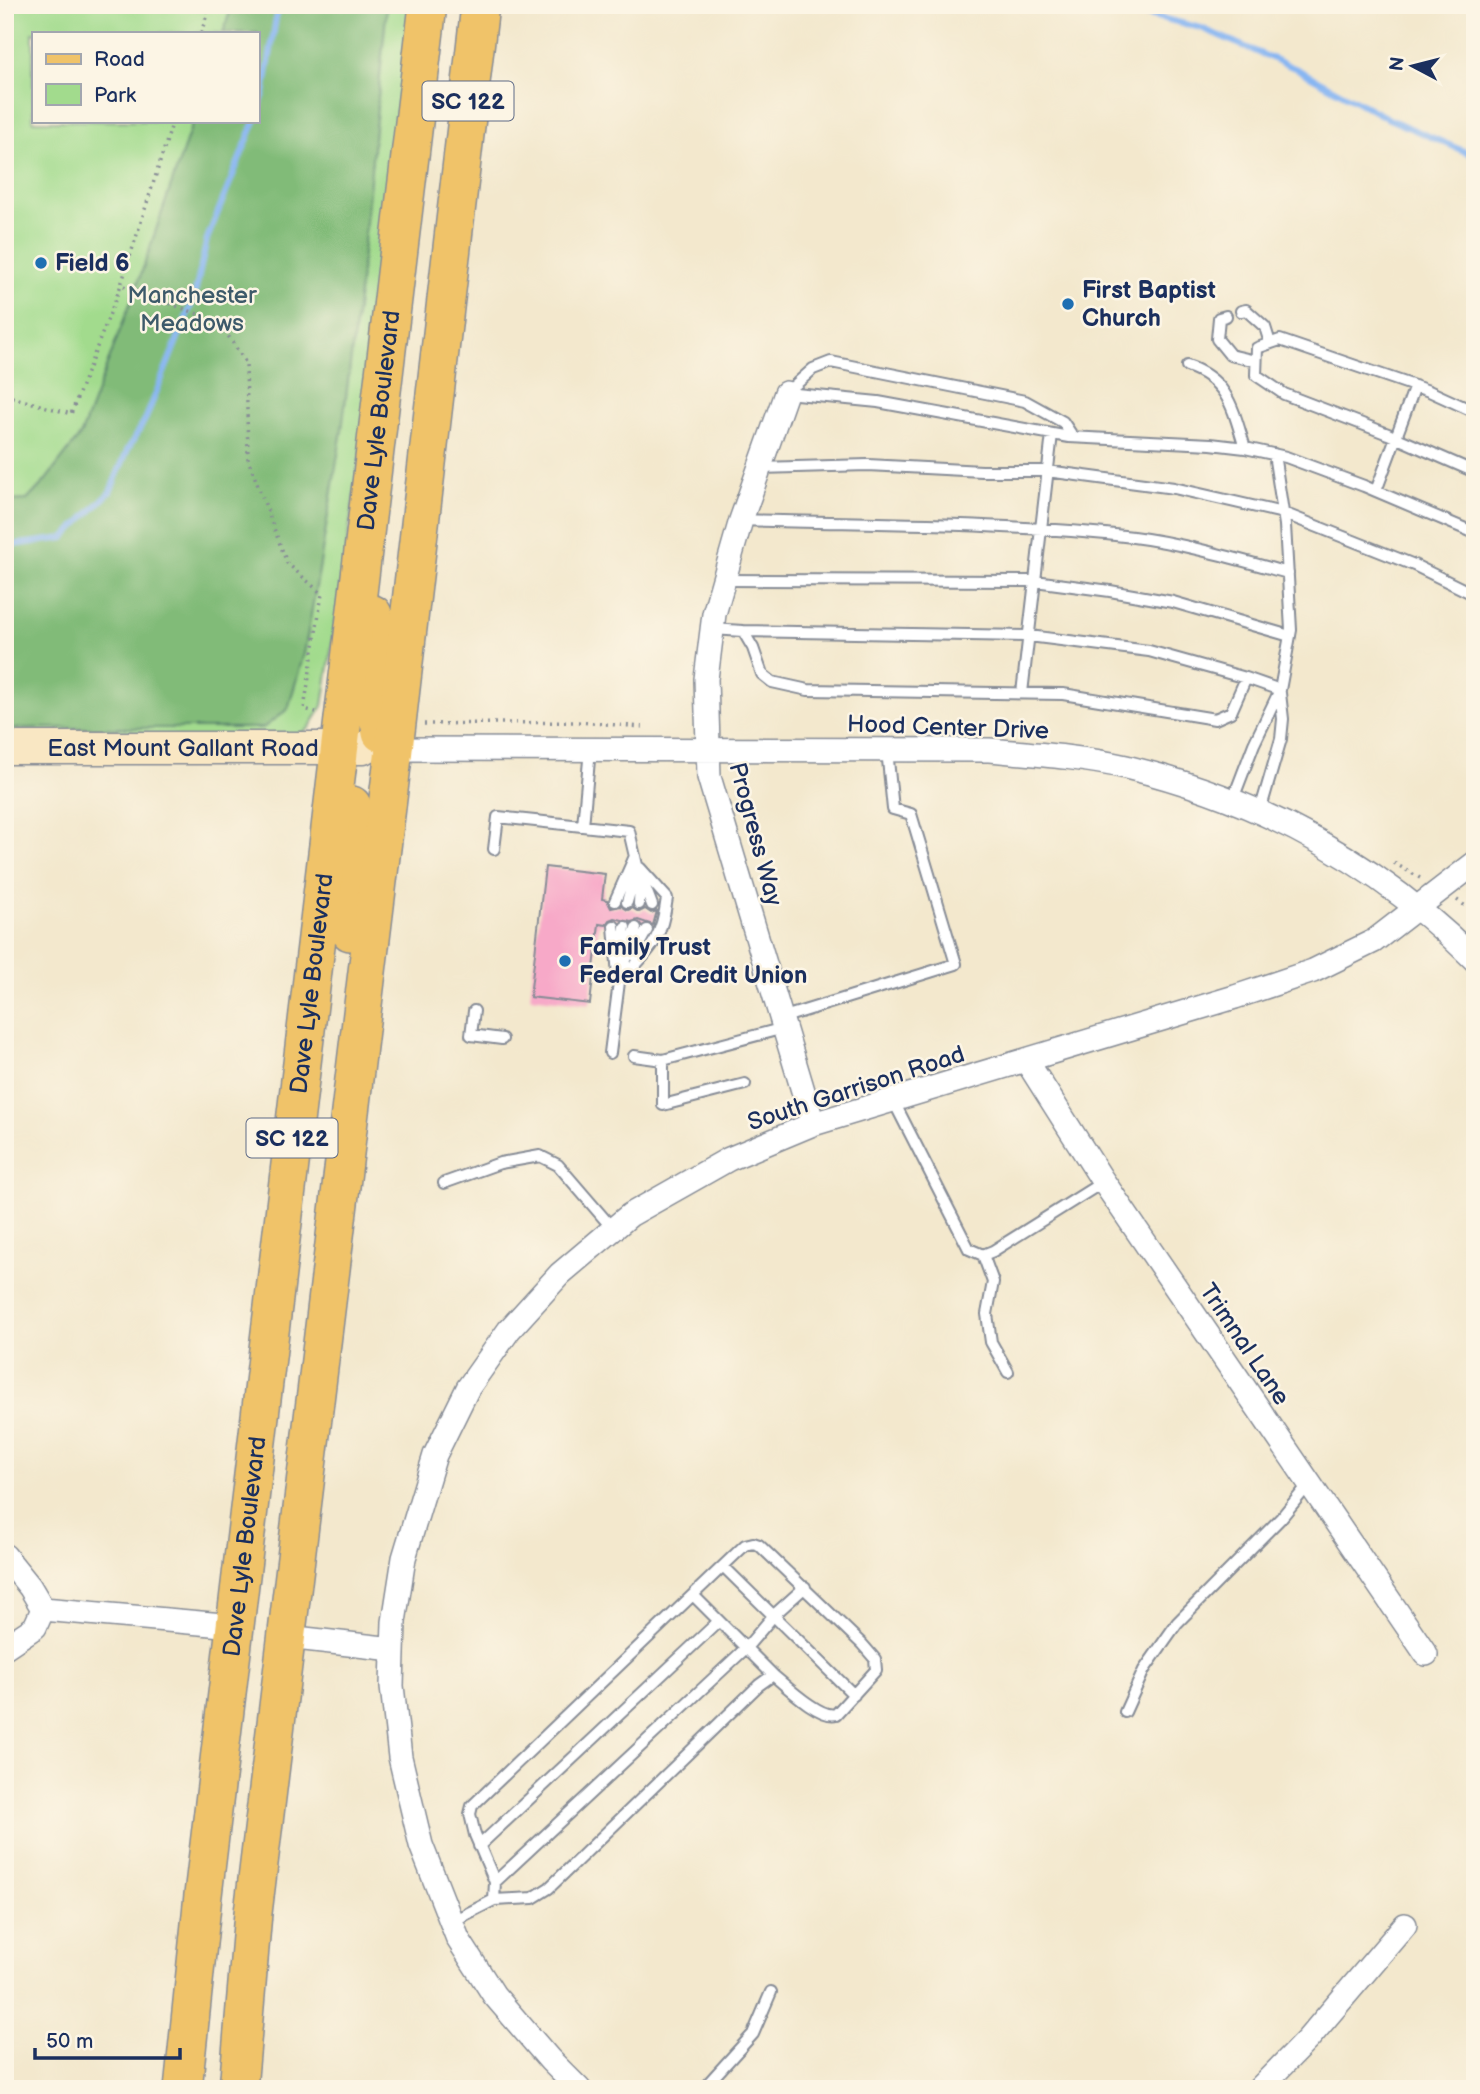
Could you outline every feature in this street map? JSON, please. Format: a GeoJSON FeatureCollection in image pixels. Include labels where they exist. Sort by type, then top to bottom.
{"type":"FeatureCollection","features":[{"type":"Feature","properties":{"kind":"main road","name":"Dave Lyle Boulevard"},"geometry":{"type":"LineString","coordinates":[[238,2089],[253,1913],[346,1136],[369,494],[428,5]]}},
{"type":"Feature","properties":{"kind":"main road","name":"Dave Lyle Boulevard"},"geometry":{"type":"LineString","coordinates":[[183,2089],[234,1626],[359,741],[480,5]]}},
{"type":"Feature","properties":{"kind":"main road"},"geometry":{"type":"LineString","coordinates":[[346,1136],[353,773],[346,754],[359,741],[379,730],[376,710],[369,494]]}},
{"type":"Feature","properties":{"kind":"street","name":"Progress Way"},"geometry":{"type":"LineString","coordinates":[[786,393],[741,520],[712,629],[706,678],[709,777],[813,1124]]}},
{"type":"Feature","properties":{"kind":"street","name":"East Mount Gallant Road"},"geometry":{"type":"LineString","coordinates":[[5,748],[359,741]]}},
{"type":"Feature","properties":{"kind":"street","name":"Hood Center Drive"},"geometry":{"type":"LineString","coordinates":[[359,741],[590,749],[989,750],[1057,756],[1124,767],[1190,784],[1233,799],[1335,850],[1381,879],[1418,908],[1475,960]]}},
{"type":"Feature","properties":{"kind":"street","name":"South Garrison Road"},"geometry":{"type":"LineString","coordinates":[[579,2089],[494,1995],[458,1939],[421,1845],[400,1757],[391,1686],[394,1622],[404,1558],[435,1455],[468,1388],[509,1330],[560,1274],[630,1214],[729,1159],[813,1124],[1313,971],[1374,941],[1475,863]]}},
{"type":"Feature","properties":{"kind":"street","name":"Trimnal Lane"},"geometry":{"type":"LineString","coordinates":[[1026,1060],[1103,1182],[1426,1654]]}},
{"type":"Feature","properties":{"kind":"street"},"geometry":{"type":"LineString","coordinates":[[5,1556],[30,1587],[43,1609]]}},
{"type":"Feature","properties":{"kind":"street"},"geometry":{"type":"LineString","coordinates":[[43,1609],[234,1626]]}},
{"type":"Feature","properties":{"kind":"street"},"geometry":{"type":"LineString","coordinates":[[5,1647],[35,1627],[43,1609]]}},
{"type":"Feature","properties":{"kind":"street"},"geometry":{"type":"LineString","coordinates":[[287,1637],[393,1649]]}},
{"type":"Feature","properties":{"kind":"street"},"geometry":{"type":"LineString","coordinates":[[1259,2089],[1308,2039],[1405,1925]]}},
{"type":"Feature","properties":{"kind":"lane"},"geometry":{"type":"LineString","coordinates":[[1241,311],[1246,310],[1265,327],[1270,343]]}},
{"type":"Feature","properties":{"kind":"lane"},"geometry":{"type":"LineString","coordinates":[[1226,316],[1219,318],[1217,339],[1230,355],[1256,361]]}},
{"type":"Feature","properties":{"kind":"lane"},"geometry":{"type":"LineString","coordinates":[[1475,412],[1410,384],[1280,340],[1256,348],[1256,374],[1284,394],[1475,472]]}},
{"type":"Feature","properties":{"kind":"lane"},"geometry":{"type":"LineString","coordinates":[[786,393],[813,369],[831,362],[1025,401],[1063,422],[1073,437]]}},
{"type":"Feature","properties":{"kind":"lane"},"geometry":{"type":"LineString","coordinates":[[1187,366],[1207,373],[1228,397],[1245,448]]}},
{"type":"Feature","properties":{"kind":"lane"},"geometry":{"type":"LineString","coordinates":[[1376,491],[1410,384]]}},
{"type":"Feature","properties":{"kind":"lane"},"geometry":{"type":"LineString","coordinates":[[786,393],[878,402],[1073,437],[1245,448],[1274,454],[1376,491],[1475,533]]}},
{"type":"Feature","properties":{"kind":"lane"},"geometry":{"type":"LineString","coordinates":[[1022,693],[1052,434]]}},
{"type":"Feature","properties":{"kind":"lane"},"geometry":{"type":"LineString","coordinates":[[1233,799],[1254,744],[1280,690],[1290,636],[1283,513],[1274,454]]}},
{"type":"Feature","properties":{"kind":"lane"},"geometry":{"type":"LineString","coordinates":[[760,468],[868,465],[982,471],[1048,471],[1174,488],[1283,513],[1414,565],[1475,595]]}},
{"type":"Feature","properties":{"kind":"lane"},"geometry":{"type":"LineString","coordinates":[[741,520],[1041,529],[1136,538],[1288,573]]}},
{"type":"Feature","properties":{"kind":"lane"},"geometry":{"type":"LineString","coordinates":[[724,580],[1035,581],[1172,602],[1290,636]]}},
{"type":"Feature","properties":{"kind":"lane"},"geometry":{"type":"LineString","coordinates":[[712,629],[1028,636],[1149,651],[1280,690]]}},
{"type":"Feature","properties":{"kind":"lane"},"geometry":{"type":"LineString","coordinates":[[743,631],[753,648],[762,674],[772,682],[808,690],[1063,694],[1215,719],[1231,712],[1246,678]]}},
{"type":"Feature","properties":{"kind":"lane"},"geometry":{"type":"LineString","coordinates":[[1260,811],[1281,738],[1283,719],[1280,690]]}},
{"type":"Feature","properties":{"kind":"lane"},"geometry":{"type":"LineString","coordinates":[[583,826],[590,749]]}},
{"type":"Feature","properties":{"kind":"lane"},"geometry":{"type":"LineString","coordinates":[[634,1056],[663,1060],[783,1023],[956,964],[911,814],[893,809],[887,750]]}},
{"type":"Feature","properties":{"kind":"lane"},"geometry":{"type":"LineString","coordinates":[[494,849],[498,817],[629,831],[640,878],[639,904]]}},
{"type":"Feature","properties":{"kind":"lane"},"geometry":{"type":"LineString","coordinates":[[615,901],[636,861]]}},
{"type":"Feature","properties":{"kind":"lane"},"geometry":{"type":"LineString","coordinates":[[627,902],[636,861]]}},
{"type":"Feature","properties":{"kind":"lane"},"geometry":{"type":"LineString","coordinates":[[636,861],[652,905]]}},
{"type":"Feature","properties":{"kind":"lane"},"geometry":{"type":"LineString","coordinates":[[618,982],[656,944],[667,898],[636,861]]}},
{"type":"Feature","properties":{"kind":"lane"},"geometry":{"type":"LineString","coordinates":[[610,1053],[618,982],[631,928],[618,982]]}},
{"type":"Feature","properties":{"kind":"lane"},"geometry":{"type":"LineString","coordinates":[[474,1012],[471,1035],[502,1039]]}},
{"type":"Feature","properties":{"kind":"lane"},"geometry":{"type":"LineString","coordinates":[[663,1060],[663,1105],[745,1084]]}},
{"type":"Feature","properties":{"kind":"lane"},"geometry":{"type":"LineString","coordinates":[[893,1100],[969,1249],[983,1255],[1103,1182]]}},
{"type":"Feature","properties":{"kind":"lane"},"geometry":{"type":"LineString","coordinates":[[444,1183],[500,1163],[540,1156],[558,1165],[613,1229]]}},
{"type":"Feature","properties":{"kind":"lane"},"geometry":{"type":"LineString","coordinates":[[983,1255],[993,1283],[987,1314],[990,1342],[1008,1372]]}},
{"type":"Feature","properties":{"kind":"lane"},"geometry":{"type":"LineString","coordinates":[[1125,1712],[1144,1670],[1177,1623],[1273,1527],[1309,1485]]}},
{"type":"Feature","properties":{"kind":"lane"},"geometry":{"type":"LineString","coordinates":[[494,1900],[495,1882],[479,1846],[470,1814],[472,1806],[745,1545],[760,1545],[805,1587],[862,1644],[875,1660],[876,1670],[836,1714],[831,1716],[819,1711],[773,1675],[693,1595]]}},
{"type":"Feature","properties":{"kind":"lane"},"geometry":{"type":"LineString","coordinates":[[724,1567],[854,1695]]}},
{"type":"Feature","properties":{"kind":"lane"},"geometry":{"type":"LineString","coordinates":[[495,1882],[746,1648],[805,1587]]}},
{"type":"Feature","properties":{"kind":"lane"},"geometry":{"type":"LineString","coordinates":[[479,1846],[719,1621]]}},
{"type":"Feature","properties":{"kind":"lane"},"geometry":{"type":"LineString","coordinates":[[452,1922],[494,1900],[533,1898],[549,1888],[759,1685],[773,1675]]}},
{"type":"Feature","properties":{"kind":"lane"},"geometry":{"type":"LineString","coordinates":[[703,2089],[753,2034],[771,1992]]}},
{"type":"Feature","properties":{"kind":"path"},"geometry":{"type":"LineString","coordinates":[[201,32],[210,5]]}},
{"type":"Feature","properties":{"kind":"path"},"geometry":{"type":"LineString","coordinates":[[5,395],[71,414],[121,285],[173,122]]}},
{"type":"Feature","properties":{"kind":"path"},"geometry":{"type":"LineString","coordinates":[[121,285],[219,322],[246,363],[248,459],[287,562],[322,594],[304,709],[359,741]]}},
{"type":"Feature","properties":{"kind":"path"},"geometry":{"type":"LineString","coordinates":[[1457,900],[1475,913]]}},
{"type":"Feature","properties":{"kind":"green space","name":"Manchester Meadows"},"geometry":{"type":"Polygon","coordinates":[[[5,5],[418,5],[388,267],[323,706],[309,728],[284,744],[5,741],[5,5]]]}},
{"type":"Feature","properties":{"kind":"green space","name":"Manchester Meadows"},"geometry":{"type":"Polygon","coordinates":[[[232,5],[387,5],[360,284],[342,430],[304,654],[288,709],[263,728],[5,728],[5,501],[27,500],[81,434],[140,277],[193,122],[259,122],[259,32],[223,32],[232,5]]]}},
{"type":"Feature","properties":{"kind":"building","name":"Family Trust Federal Credit Union"},"geometry":{"type":"Polygon","coordinates":[[[545,867],[605,874],[602,899],[607,900],[611,908],[621,906],[639,912],[645,909],[651,913],[657,911],[653,925],[638,920],[631,922],[614,918],[606,925],[599,924],[590,1004],[530,997],[545,867]]]}},
{"type":"Feature","properties":{"kind":"waterway"},"geometry":{"type":"LineString","coordinates":[[259,107],[264,93],[278,5]]}},
{"type":"Feature","properties":{"kind":"waterway"},"geometry":{"type":"LineString","coordinates":[[1109,5],[1201,28],[1297,69],[1389,119],[1475,156]]}},
{"type":"Feature","properties":{"kind":"waterway"},"geometry":{"type":"LineString","coordinates":[[5,546],[64,538],[110,492],[128,449],[146,418],[194,298],[207,239],[255,122]]}},
{"type":"Feature","properties":{"kind":"place","name":"Field 6"},"geometry":{"type":"Point","coordinates":[41,263]}},
{"type":"Feature","properties":{"kind":"place","name":"First Baptist Church"},"geometry":{"type":"Point","coordinates":[1068,304]}},
{"type":"Feature","properties":{"kind":"place","name":"Family Trust Federal Credit Union"},"geometry":{"type":"Point","coordinates":[565,961]}}]}
